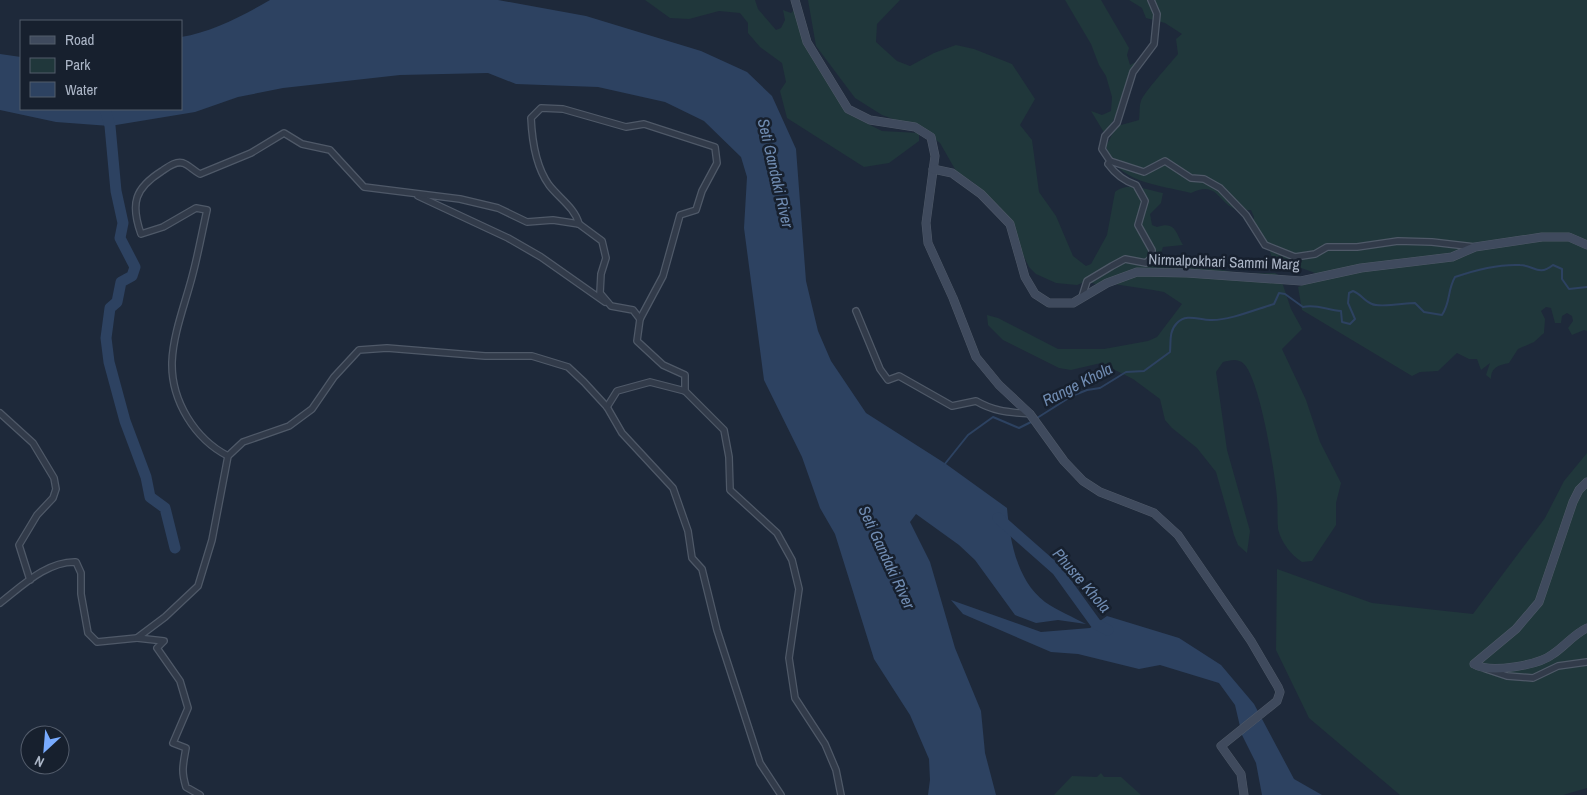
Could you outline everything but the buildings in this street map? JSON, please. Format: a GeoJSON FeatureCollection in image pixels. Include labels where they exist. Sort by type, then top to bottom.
{"type":"FeatureCollection","features":[{"type":"Feature","properties":{"kind":"main road"},"geometry":{"type":"LineString","coordinates":[[795,0],[807,42],[848,109],[862,117],[915,127],[927,133],[933,142],[935,156],[926,223],[928,243],[953,298],[976,357],[999,385],[1030,414],[1064,461],[1083,481],[1100,492],[1154,512],[1178,535],[1251,641],[1278,687],[1280,696],[1265,711],[1221,746],[1241,774],[1244,795]]}},
{"type":"Feature","properties":{"kind":"main road","name":"Nirmalpokhari Sammi Marg"},"geometry":{"type":"LineString","coordinates":[[933,169],[952,173],[980,194],[1010,224],[1025,277],[1035,294],[1049,303],[1073,303],[1107,283],[1138,272],[1178,272],[1300,280],[1361,268],[1452,257],[1474,247],[1542,237],[1569,237],[1587,245]]}},
{"type":"Feature","properties":{"kind":"main road"},"geometry":{"type":"LineString","coordinates":[[1587,482],[1573,502],[1539,602],[1516,629],[1475,662],[1476,665],[1482,667],[1501,668],[1545,659],[1587,628]]}},
{"type":"Feature","properties":{"kind":"street"},"geometry":{"type":"LineString","coordinates":[[1152,0],[1157,14],[1154,44],[1133,72],[1117,123],[1105,136],[1102,149],[1110,161],[1144,172],[1166,161],[1191,178],[1204,179],[1212,183],[1220,188],[1246,215],[1265,245],[1295,257],[1315,254],[1327,247],[1357,247],[1398,241],[1432,242],[1474,247]]}},
{"type":"Feature","properties":{"kind":"street"},"geometry":{"type":"LineString","coordinates":[[579,224],[577,216],[549,185],[542,172],[532,138],[531,118],[541,108],[563,109],[626,127],[644,124],[715,147],[717,163],[710,180],[702,191],[696,210],[680,215],[664,276],[640,319],[637,341],[663,365],[685,375],[685,391]]}},
{"type":"Feature","properties":{"kind":"street"},"geometry":{"type":"LineString","coordinates":[[228,456],[217,450],[191,426],[175,383],[172,363],[176,333],[207,210],[196,208],[163,226],[141,234],[136,221],[137,195],[146,182],[173,164],[182,163],[200,174],[251,153],[284,133],[302,144],[330,150],[364,187],[460,199],[498,208],[527,222],[553,220],[579,224],[602,241],[606,258],[601,274],[600,292],[611,306]]}},
{"type":"Feature","properties":{"kind":"street"},"geometry":{"type":"LineString","coordinates":[[1082,297],[1087,281],[1112,266],[1125,260],[1146,263],[1152,257],[1152,250],[1138,225],[1145,201],[1136,185],[1126,182],[1114,174],[1108,164],[1110,161]]}},
{"type":"Feature","properties":{"kind":"street"},"geometry":{"type":"LineString","coordinates":[[413,194],[508,238],[611,306],[634,310],[640,319]]}},
{"type":"Feature","properties":{"kind":"street"},"geometry":{"type":"LineString","coordinates":[[856,311],[880,369],[888,380],[899,376],[952,406],[976,401],[991,410],[1009,414],[1030,414]]}},
{"type":"Feature","properties":{"kind":"street"},"geometry":{"type":"LineString","coordinates":[[137,638],[165,617],[198,586],[212,540],[228,456],[242,442],[289,426],[312,409],[334,377],[359,350],[387,348],[485,356],[532,356],[568,368],[606,407],[622,433],[673,488],[688,531],[692,558],[702,569],[717,630],[760,763],[780,795]]}},
{"type":"Feature","properties":{"kind":"street"},"geometry":{"type":"LineString","coordinates":[[606,407],[617,391],[650,382],[685,391],[724,430],[729,457],[730,490],[776,534],[792,560],[799,589],[789,658],[795,698],[825,744],[836,770],[842,795]]}},
{"type":"Feature","properties":{"kind":"street"},"geometry":{"type":"LineString","coordinates":[[0,413],[33,443],[50,472],[56,489],[53,498],[37,515],[19,545],[30,580]]}},
{"type":"Feature","properties":{"kind":"street"},"geometry":{"type":"LineString","coordinates":[[0,603],[30,580],[62,561],[76,562],[81,573],[81,594],[88,633],[97,642],[137,638],[164,641],[157,648],[180,681],[188,708],[173,744],[186,748],[181,771],[186,787],[200,795]]}},
{"type":"Feature","properties":{"kind":"street"},"geometry":{"type":"LineString","coordinates":[[1482,667],[1492,672],[1533,678],[1558,666],[1587,662]]}},
{"type":"Feature","properties":{"kind":"green space"},"geometry":{"type":"Polygon","coordinates":[[[645,0],[755,0],[758,9],[776,30],[781,28],[785,20],[783,10],[791,13],[796,8],[804,44],[821,64],[846,113],[882,131],[919,133],[919,141],[889,163],[864,167],[787,118],[780,91],[786,82],[782,63],[760,47],[748,33],[748,23],[740,13],[719,11],[689,19],[670,18],[645,0]]]}},
{"type":"Feature","properties":{"kind":"green space"},"geometry":{"type":"Polygon","coordinates":[[[808,0],[900,0],[877,24],[876,42],[897,61],[910,66],[934,53],[956,45],[974,49],[1012,64],[1035,99],[1020,125],[1032,140],[1039,192],[1056,216],[1073,256],[1086,266],[1091,264],[1107,235],[1115,192],[1125,187],[1132,187],[1163,193],[1161,203],[1150,214],[1152,225],[1157,227],[1163,225],[1171,226],[1183,245],[1163,247],[1160,256],[1164,266],[1169,267],[1184,261],[1241,274],[1275,273],[1280,276],[1291,309],[1302,329],[1282,349],[1306,400],[1320,442],[1341,483],[1336,503],[1336,525],[1312,561],[1302,562],[1298,559],[1290,552],[1279,534],[1276,486],[1266,428],[1256,388],[1250,373],[1242,362],[1234,360],[1223,362],[1216,372],[1227,450],[1250,531],[1247,553],[1238,545],[1234,535],[1216,472],[1197,448],[1165,420],[1160,399],[1133,379],[1101,363],[1071,370],[1059,368],[1003,340],[988,325],[987,315],[998,318],[1058,349],[1104,349],[1148,341],[1157,337],[1182,304],[1164,292],[1107,283],[1098,285],[1087,281],[1077,285],[1056,283],[1036,274],[1029,267],[999,206],[974,183],[956,171],[940,143],[923,130],[882,115],[855,98],[816,46],[808,0]]]}},
{"type":"Feature","properties":{"kind":"green space"},"geometry":{"type":"Polygon","coordinates":[[[1065,0],[1101,0],[1129,48],[1127,55],[1130,65],[1138,61],[1129,76],[1116,116],[1105,134],[1091,111],[1102,115],[1111,111],[1112,97],[1106,76],[1099,65],[1091,44],[1065,0]]]}},
{"type":"Feature","properties":{"kind":"green space"},"geometry":{"type":"Polygon","coordinates":[[[1129,0],[1587,0],[1587,331],[1584,330],[1572,335],[1568,328],[1573,321],[1572,316],[1567,313],[1562,316],[1561,323],[1555,323],[1551,308],[1546,307],[1541,311],[1545,319],[1544,333],[1534,342],[1518,349],[1509,363],[1496,367],[1492,372],[1491,379],[1486,375],[1490,363],[1481,370],[1477,359],[1469,359],[1457,353],[1438,371],[1420,372],[1412,376],[1302,310],[1298,287],[1310,282],[1318,274],[1279,260],[1271,267],[1270,250],[1251,227],[1254,217],[1251,210],[1235,209],[1212,191],[1206,189],[1191,193],[1140,180],[1119,168],[1111,158],[1106,146],[1118,123],[1121,125],[1139,120],[1140,105],[1143,97],[1178,54],[1176,39],[1182,34],[1165,23],[1146,18],[1142,8],[1129,0]]]}},
{"type":"Feature","properties":{"kind":"green space"},"geometry":{"type":"Polygon","coordinates":[[[1587,453],[1587,788],[1563,795],[1400,795],[1309,718],[1276,650],[1277,569],[1372,603],[1473,614],[1545,518],[1564,481],[1587,453]]]}},
{"type":"Feature","properties":{"kind":"green space"},"geometry":{"type":"Polygon","coordinates":[[[1101,773],[1104,777],[1121,777],[1141,795],[1054,795],[1072,776],[1097,777],[1101,773]]]}},
{"type":"Feature","properties":{"kind":"water","name":"Seti Gandaki River"},"geometry":{"type":"Polygon","coordinates":[[[270,0],[498,0],[586,16],[701,51],[747,72],[772,96],[796,149],[806,281],[818,331],[831,361],[866,413],[946,464],[1007,508],[1013,547],[1021,572],[1028,583],[1045,602],[1086,624],[1058,620],[1036,623],[1015,615],[975,560],[959,545],[916,514],[910,522],[930,562],[955,648],[981,711],[985,753],[996,795],[928,795],[930,780],[929,759],[910,715],[874,659],[835,534],[820,508],[802,457],[764,380],[744,228],[747,177],[741,157],[704,121],[665,102],[598,87],[516,84],[488,73],[400,75],[283,88],[238,97],[195,112],[110,126],[56,122],[0,110],[0,54],[20,57],[20,110],[182,110],[182,37],[216,27],[270,0]]]}},
{"type":"Feature","properties":{"kind":"water"},"geometry":{"type":"Polygon","coordinates":[[[951,600],[1041,632],[1090,628],[1107,616],[1179,638],[1221,665],[1254,704],[1294,779],[1322,795],[1262,795],[1256,763],[1242,735],[1235,705],[1219,683],[1160,665],[1139,669],[1078,654],[1051,652],[963,614],[951,600]]]}},
{"type":"Feature","properties":{"kind":"waterway"},"geometry":{"type":"LineString","coordinates":[[105,110],[110,126],[116,191],[123,223],[120,238],[135,267],[132,276],[121,282],[117,302],[110,308],[106,338],[109,362],[125,421],[146,477],[150,497],[165,508],[175,548]]}},
{"type":"Feature","properties":{"kind":"waterway","name":"Range Khola"},"geometry":{"type":"LineString","coordinates":[[1037,418],[1072,396],[1087,390],[1100,388],[1126,372],[1144,371],[1170,352],[1174,326],[1184,318],[1217,320],[1234,317],[1274,304],[1279,293],[1285,294],[1303,307],[1308,306],[1341,311],[1342,322],[1350,324],[1355,319],[1348,303],[1349,293],[1353,291],[1369,303],[1376,305],[1415,303],[1424,312],[1442,315],[1455,277],[1495,267],[1525,265],[1543,270],[1553,265],[1562,269],[1562,279],[1569,289],[1587,287]]}},
{"type":"Feature","properties":{"kind":"waterway","name":"Range Khola"},"geometry":{"type":"LineString","coordinates":[[944,465],[968,435],[993,417],[1019,428],[1033,421]]}},
{"type":"Feature","properties":{"kind":"waterway","name":"Phusre Khola"},"geometry":{"type":"LineString","coordinates":[[998,518],[1057,570],[1096,624],[1108,630]]}}]}
